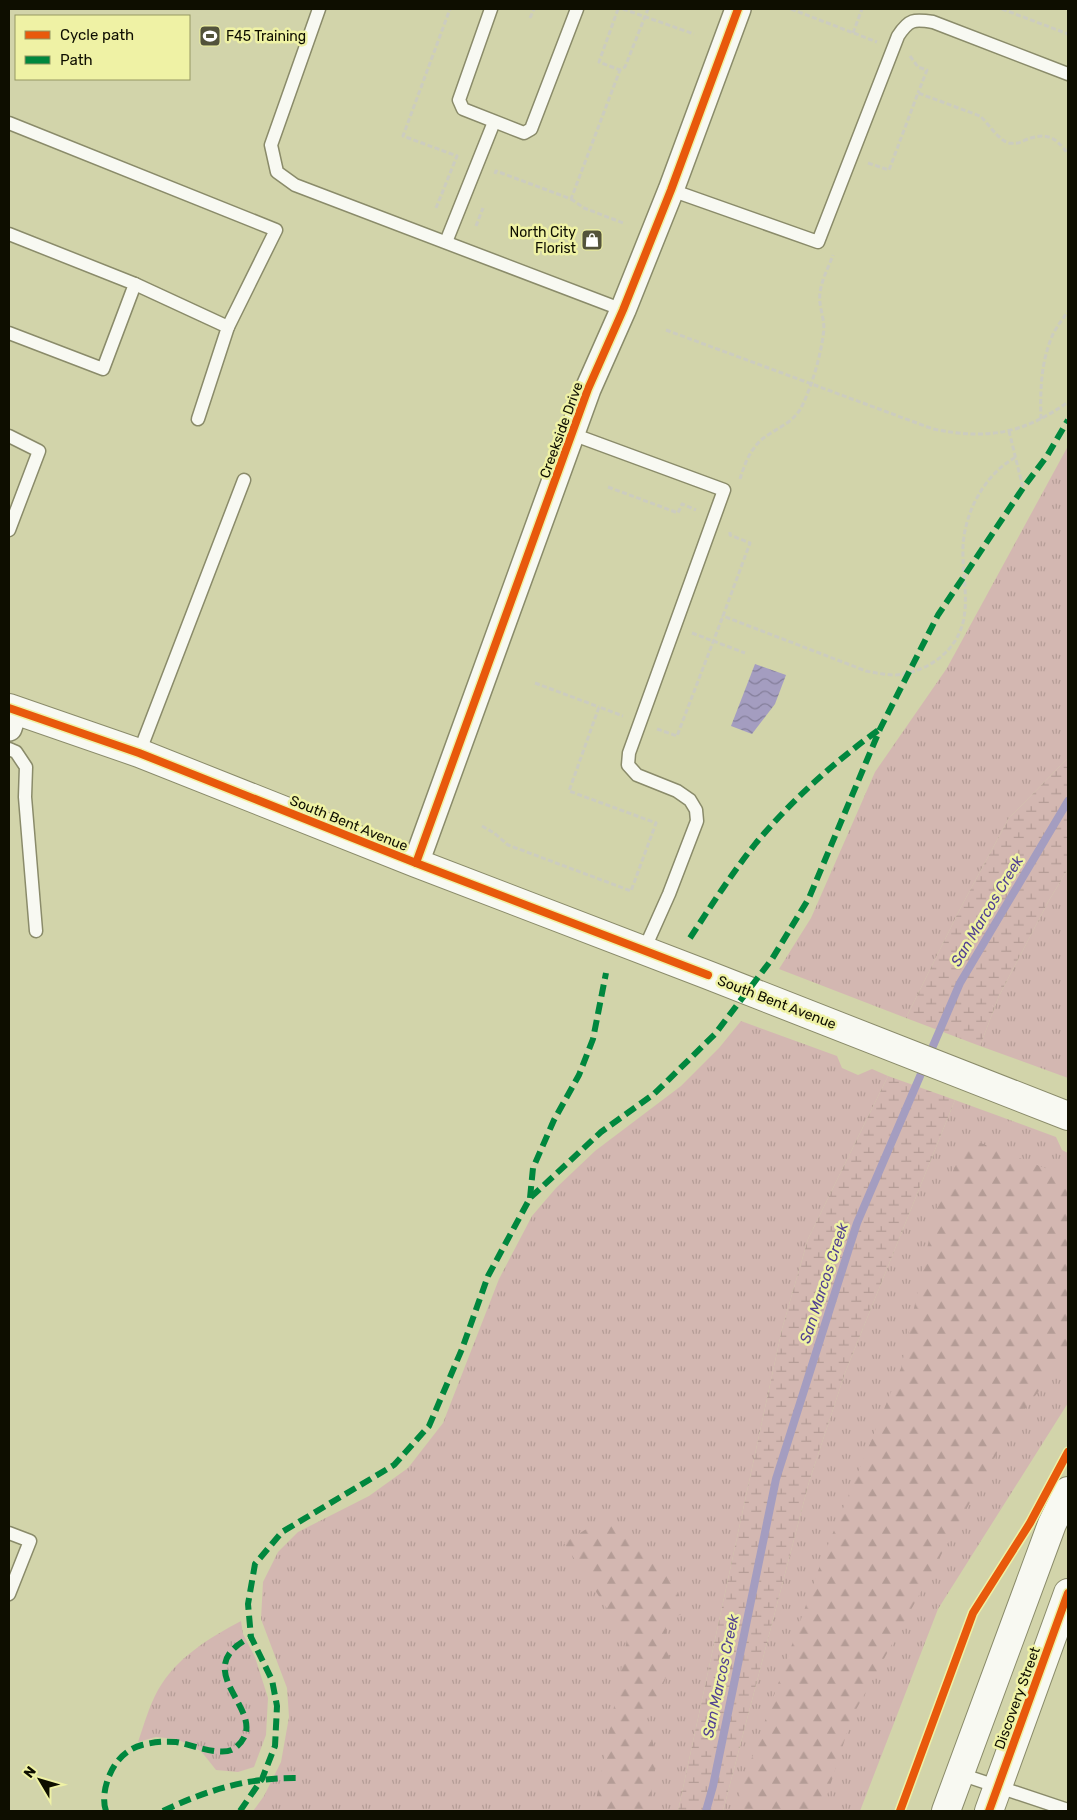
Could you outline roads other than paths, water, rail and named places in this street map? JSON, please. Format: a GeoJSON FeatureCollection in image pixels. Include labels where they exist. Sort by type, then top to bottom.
{"type":"FeatureCollection","features":[{"type":"Feature","properties":{"kind":"street","name":"Creekside Drive"},"geometry":{"type":"LineString","coordinates":[[416,863],[588,389],[623,310],[671,190],[738,9]]}},
{"type":"Feature","properties":{"kind":"street","name":"South Bent Avenue"},"geometry":{"type":"LineString","coordinates":[[11,715],[139,753],[416,863],[1068,1116]]}},
{"type":"Feature","properties":{"kind":"street","name":"Discovery Street"},"geometry":{"type":"LineString","coordinates":[[946,1811],[1060,1527],[1068,1491]]}},
{"type":"Feature","properties":{"kind":"street","name":"Discovery Street"},"geometry":{"type":"LineString","coordinates":[[993,1799],[1068,1593]]}},
{"type":"Feature","properties":{"kind":"lane"},"geometry":{"type":"LineString","coordinates":[[319,9],[271,145],[278,172],[295,185],[623,310]]}},
{"type":"Feature","properties":{"kind":"lane"},"geometry":{"type":"LineString","coordinates":[[490,9],[459,100],[463,109],[524,133],[532,129],[577,9]]}},
{"type":"Feature","properties":{"kind":"lane"},"geometry":{"type":"LineString","coordinates":[[671,190],[818,242],[893,48],[905,25],[917,19],[933,22],[1068,74]]}},
{"type":"Feature","properties":{"kind":"lane"},"geometry":{"type":"LineString","coordinates":[[9,122],[276,230],[228,327],[198,419]]}},
{"type":"Feature","properties":{"kind":"lane"},"geometry":{"type":"LineString","coordinates":[[446,242],[494,122]]}},
{"type":"Feature","properties":{"kind":"lane"},"geometry":{"type":"LineString","coordinates":[[9,234],[135,284],[228,327]]}},
{"type":"Feature","properties":{"kind":"lane"},"geometry":{"type":"LineString","coordinates":[[9,333],[103,369],[135,284]]}},
{"type":"Feature","properties":{"kind":"lane"},"geometry":{"type":"LineString","coordinates":[[572,434],[724,490],[629,753],[628,765],[637,775],[677,791],[690,800],[696,810],[697,821],[669,894],[644,950]]}},
{"type":"Feature","properties":{"kind":"lane"},"geometry":{"type":"LineString","coordinates":[[9,436],[39,451],[9,530]]}},
{"type":"Feature","properties":{"kind":"lane"},"geometry":{"type":"LineString","coordinates":[[139,753],[244,480]]}},
{"type":"Feature","properties":{"kind":"lane"},"geometry":{"type":"LineString","coordinates":[[9,749],[16,752],[26,767],[25,797],[36,931]]}},
{"type":"Feature","properties":{"kind":"lane"},"geometry":{"type":"LineString","coordinates":[[9,1533],[30,1541],[9,1594]]}},
{"type":"Feature","properties":{"kind":"lane"},"geometry":{"type":"LineString","coordinates":[[960,1774],[993,1799],[1068,1810]]}},
{"type":"Feature","properties":{"kind":"water"},"geometry":{"type":"Polygon","coordinates":[[[755,664],[786,675],[775,704],[752,734],[731,726],[755,664]]]}},
{"type":"Feature","properties":{"kind":"waterway","name":"San Marcos Creek"},"geometry":{"type":"LineString","coordinates":[[706,1811],[713,1786],[776,1479],[857,1223],[960,983],[1068,801]]}},
{"type":"Feature","properties":{"kind":"place","name":"F45 Training"},"geometry":{"type":"Point","coordinates":[210,36]}},
{"type":"Feature","properties":{"kind":"place","name":"North City Florist"},"geometry":{"type":"Point","coordinates":[592,240]}}]}
